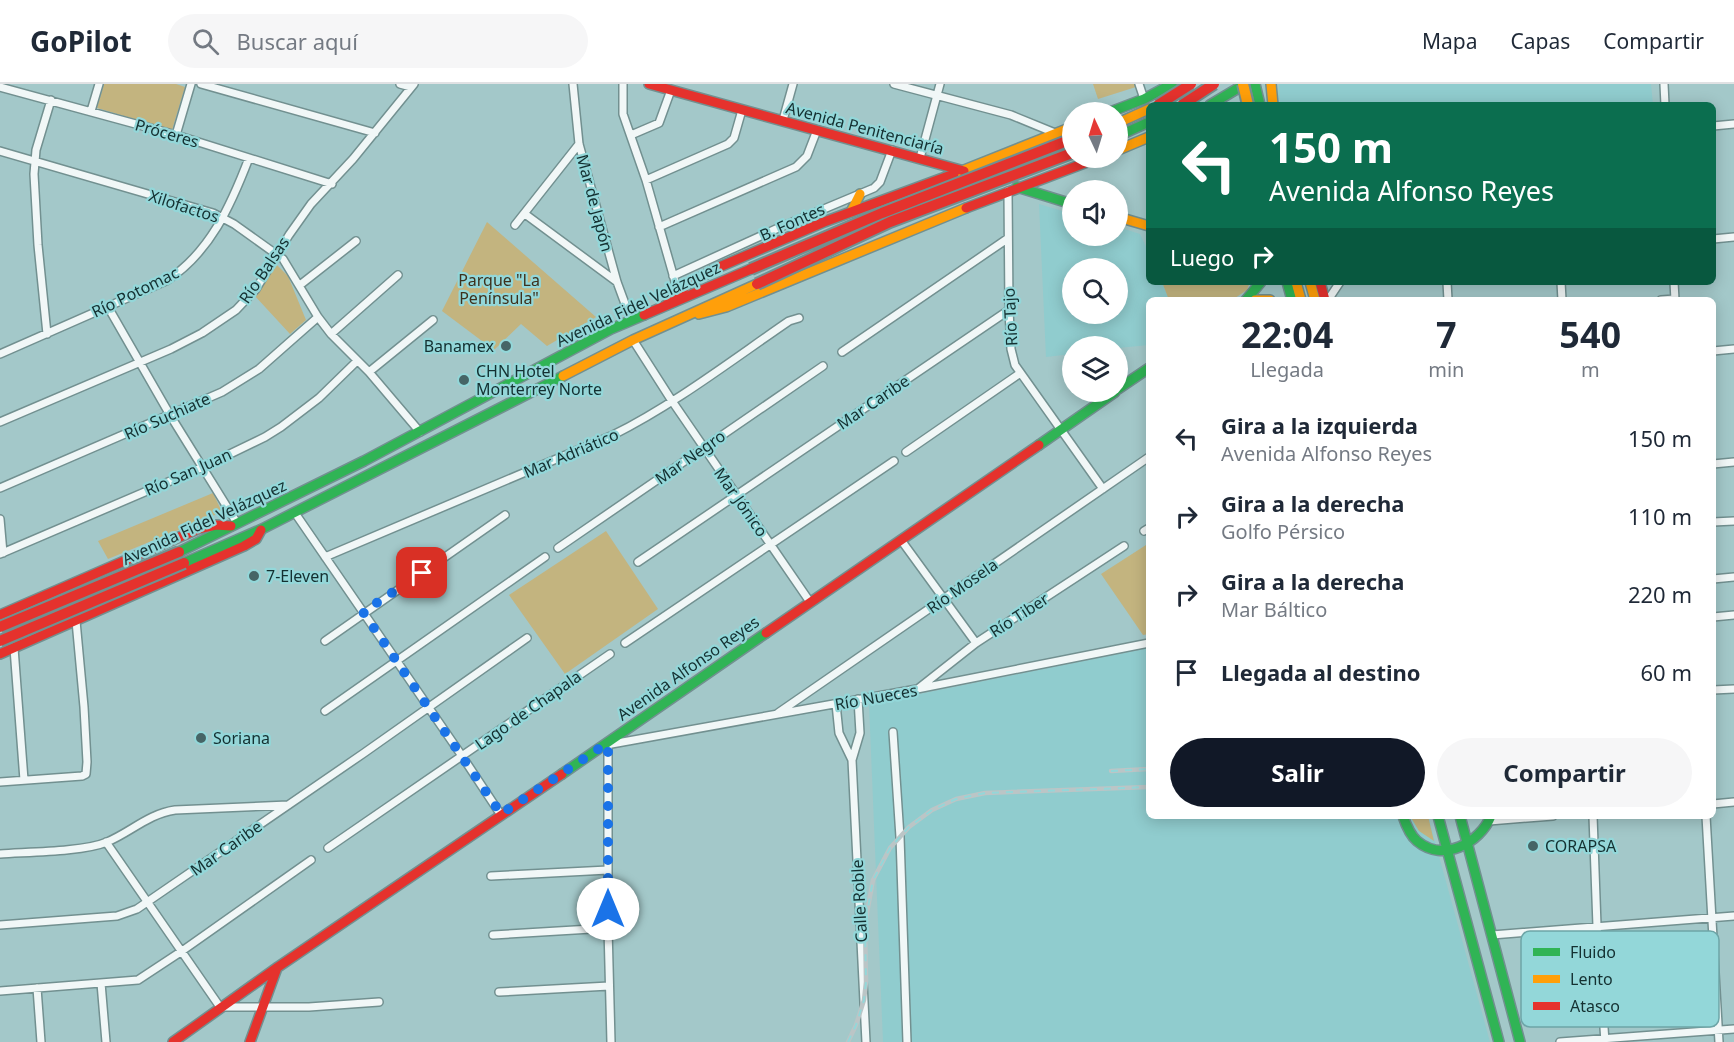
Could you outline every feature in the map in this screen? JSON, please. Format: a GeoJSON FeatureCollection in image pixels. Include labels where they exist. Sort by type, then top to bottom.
{"type":"FeatureCollection","features":[{"type":"Feature","properties":{"kind":"main road","name":"Avenida Penitenciaría"},"geometry":{"type":"LineString","coordinates":[[650,84],[892,150],[1013,189],[1062,201]]}},
{"type":"Feature","properties":{"kind":"main road"},"geometry":{"type":"LineString","coordinates":[[1163,102],[1191,84]]}},
{"type":"Feature","properties":{"kind":"main road"},"geometry":{"type":"LineString","coordinates":[[1187,102],[1216,84],[1225,101],[1244,84]]}},
{"type":"Feature","properties":{"kind":"main road"},"geometry":{"type":"LineString","coordinates":[[1244,84],[1247,102]]}},
{"type":"Feature","properties":{"kind":"main road"},"geometry":{"type":"LineString","coordinates":[[1255,84],[1259,102]]}},
{"type":"Feature","properties":{"kind":"main road"},"geometry":{"type":"LineString","coordinates":[[1271,84],[1273,102]]}},
{"type":"Feature","properties":{"kind":"main road"},"geometry":{"type":"LineString","coordinates":[[1148,102],[1169,85],[1178,94],[1181,102]]}},
{"type":"Feature","properties":{"kind":"main road"},"geometry":{"type":"LineString","coordinates":[[1128,108],[1146,104]]}},
{"type":"Feature","properties":{"kind":"main road"},"geometry":{"type":"LineString","coordinates":[[1128,116],[1146,104]]}},
{"type":"Feature","properties":{"kind":"main road"},"geometry":{"type":"LineString","coordinates":[[1128,131],[1146,123]]}},
{"type":"Feature","properties":{"kind":"main road"},"geometry":{"type":"LineString","coordinates":[[667,304],[688,284],[717,268],[851,212],[963,171],[1062,131]]}},
{"type":"Feature","properties":{"kind":"main road"},"geometry":{"type":"LineString","coordinates":[[1128,146],[1146,138]]}},
{"type":"Feature","properties":{"kind":"main road","name":"Avenida Fidel Velázquez"},"geometry":{"type":"LineString","coordinates":[[0,627],[179,552],[301,493],[631,320],[882,213],[1062,143]]}},
{"type":"Feature","properties":{"kind":"main road"},"geometry":{"type":"LineString","coordinates":[[1010,152],[1008,164],[1013,174],[1018,180],[1030,184]]}},
{"type":"Feature","properties":{"kind":"main road","name":"Avenida Fidel Velázquez"},"geometry":{"type":"LineString","coordinates":[[0,641],[262,530],[633,340],[890,222],[1062,157]]}},
{"type":"Feature","properties":{"kind":"main road"},"geometry":{"type":"LineString","coordinates":[[684,316],[726,307],[1013,189],[1072,168]]}},
{"type":"Feature","properties":{"kind":"main road"},"geometry":{"type":"LineString","coordinates":[[940,178],[956,181],[964,189],[968,199],[965,209]]}},
{"type":"Feature","properties":{"kind":"main road"},"geometry":{"type":"LineString","coordinates":[[851,212],[860,194]]}},
{"type":"Feature","properties":{"kind":"main road"},"geometry":{"type":"LineString","coordinates":[[1128,220],[1146,225]]}},
{"type":"Feature","properties":{"kind":"main road","name":"Avenida Alfonso Reyes"},"geometry":{"type":"LineString","coordinates":[[1128,383],[1146,370]]}},
{"type":"Feature","properties":{"kind":"main road","name":"Avenida Alfonso Reyes"},"geometry":{"type":"LineString","coordinates":[[173,1042],[220,1007],[605,745],[1100,402]]}},
{"type":"Feature","properties":{"kind":"main road"},"geometry":{"type":"LineString","coordinates":[[14,648],[5,612],[208,525],[234,524]]}},
{"type":"Feature","properties":{"kind":"main road"},"geometry":{"type":"LineString","coordinates":[[0,654],[244,546],[255,539],[262,530]]}},
{"type":"Feature","properties":{"kind":"main road"},"geometry":{"type":"LineString","coordinates":[[1404,819],[1417,841],[1428,848],[1448,850],[1468,844],[1478,838],[1489,819]]}},
{"type":"Feature","properties":{"kind":"main road"},"geometry":{"type":"LineString","coordinates":[[1439,819],[1499,1042]]}},
{"type":"Feature","properties":{"kind":"main road"},"geometry":{"type":"LineString","coordinates":[[1461,819],[1520,1042]]}},
{"type":"Feature","properties":{"kind":"main road"},"geometry":{"type":"LineString","coordinates":[[250,1042],[278,967]]}},
{"type":"Feature","properties":{"kind":"street"},"geometry":{"type":"LineString","coordinates":[[91,111],[99,84]]}},
{"type":"Feature","properties":{"kind":"street"},"geometry":{"type":"LineString","coordinates":[[176,135],[191,84]]}},
{"type":"Feature","properties":{"kind":"street"},"geometry":{"type":"LineString","coordinates":[[201,84],[375,133]]}},
{"type":"Feature","properties":{"kind":"street"},"geometry":{"type":"LineString","coordinates":[[400,84],[413,86]]}},
{"type":"Feature","properties":{"kind":"street","name":"Mar de Japón"},"geometry":{"type":"LineString","coordinates":[[573,84],[579,144],[617,282],[631,320]]}},
{"type":"Feature","properties":{"kind":"street"},"geometry":{"type":"LineString","coordinates":[[623,84],[623,114],[646,180],[678,292]]}},
{"type":"Feature","properties":{"kind":"street"},"geometry":{"type":"LineString","coordinates":[[783,120],[793,84]]}},
{"type":"Feature","properties":{"kind":"street"},"geometry":{"type":"LineString","coordinates":[[894,84],[1011,115],[1055,133]]}},
{"type":"Feature","properties":{"kind":"street"},"geometry":{"type":"LineString","coordinates":[[920,158],[940,84]]}},
{"type":"Feature","properties":{"kind":"street"},"geometry":{"type":"LineString","coordinates":[[1139,84],[1146,104]]}},
{"type":"Feature","properties":{"kind":"street"},"geometry":{"type":"LineString","coordinates":[[1664,84],[1665,102]]}},
{"type":"Feature","properties":{"kind":"street","name":"Río Balsas"},"geometry":{"type":"LineString","coordinates":[[0,422],[139,363],[202,333],[236,310],[256,289],[277,253],[311,204],[332,184],[413,86]]}},
{"type":"Feature","properties":{"kind":"street","name":"Próceres"},"geometry":{"type":"LineString","coordinates":[[0,87],[176,135],[332,184]]}},
{"type":"Feature","properties":{"kind":"street"},"geometry":{"type":"LineString","coordinates":[[631,135],[659,123],[671,90]]}},
{"type":"Feature","properties":{"kind":"street"},"geometry":{"type":"LineString","coordinates":[[47,334],[35,212],[34,161],[51,100]]}},
{"type":"Feature","properties":{"kind":"street"},"geometry":{"type":"LineString","coordinates":[[646,180],[728,144],[734,138],[742,110]]}},
{"type":"Feature","properties":{"kind":"street"},"geometry":{"type":"LineString","coordinates":[[1716,126],[1734,124]]}},
{"type":"Feature","properties":{"kind":"street"},"geometry":{"type":"LineString","coordinates":[[659,227],[796,167],[807,156],[817,130]]}},
{"type":"Feature","properties":{"kind":"street"},"geometry":{"type":"LineString","coordinates":[[515,225],[579,144]]}},
{"type":"Feature","properties":{"kind":"street","name":"B. Fontes"},"geometry":{"type":"LineString","coordinates":[[673,276],[874,188],[879,184],[892,150]]}},
{"type":"Feature","properties":{"kind":"street","name":"Xilofactos"},"geometry":{"type":"LineString","coordinates":[[0,151],[222,217],[277,253],[290,268],[318,317],[331,334],[369,372],[420,432]]}},
{"type":"Feature","properties":{"kind":"street","name":"Río Potomac"},"geometry":{"type":"LineString","coordinates":[[0,354],[166,281],[178,273],[209,241],[237,190],[249,158]]}},
{"type":"Feature","properties":{"kind":"street","name":"Río Tajo"},"geometry":{"type":"LineString","coordinates":[[1013,189],[1007,238],[1012,357],[1019,374],[1102,489]]}},
{"type":"Feature","properties":{"kind":"street"},"geometry":{"type":"LineString","coordinates":[[525,214],[617,282]]}},
{"type":"Feature","properties":{"kind":"street"},"geometry":{"type":"LineString","coordinates":[[1716,239],[1734,237]]}},
{"type":"Feature","properties":{"kind":"street"},"geometry":{"type":"LineString","coordinates":[[842,352],[1007,238]]}},
{"type":"Feature","properties":{"kind":"street"},"geometry":{"type":"LineString","coordinates":[[300,285],[356,241]]}},
{"type":"Feature","properties":{"kind":"street"},"geometry":{"type":"LineString","coordinates":[[331,334],[399,274]]}},
{"type":"Feature","properties":{"kind":"street"},"geometry":{"type":"LineString","coordinates":[[108,307],[170,416],[203,467],[234,524]]}},
{"type":"Feature","properties":{"kind":"street","name":"Mar Caribe"},"geometry":{"type":"LineString","coordinates":[[638,562],[1009,310]]}},
{"type":"Feature","properties":{"kind":"street","name":"Río Suchiate"},"geometry":{"type":"LineString","coordinates":[[0,488],[222,392],[259,369],[318,317]]}},
{"type":"Feature","properties":{"kind":"street","name":"Mar Adriático"},"geometry":{"type":"LineString","coordinates":[[325,557],[613,435],[672,401],[789,321],[799,318]]}},
{"type":"Feature","properties":{"kind":"street"},"geometry":{"type":"LineString","coordinates":[[369,372],[433,320]]}},
{"type":"Feature","properties":{"kind":"street","name":"Mar Jónico"},"geometry":{"type":"LineString","coordinates":[[633,340],[672,401],[810,602]]}},
{"type":"Feature","properties":{"kind":"street"},"geometry":{"type":"LineString","coordinates":[[1716,351],[1734,349]]}},
{"type":"Feature","properties":{"kind":"street","name":"Río San Juan"},"geometry":{"type":"LineString","coordinates":[[1,554],[203,467],[265,437],[281,428],[320,398],[357,361]]}},
{"type":"Feature","properties":{"kind":"street","name":"Mar Negro"},"geometry":{"type":"LineString","coordinates":[[558,548],[823,366]]}},
{"type":"Feature","properties":{"kind":"street"},"geometry":{"type":"LineString","coordinates":[[906,452],[1019,374]]}},
{"type":"Feature","properties":{"kind":"street","name":"Río Mosela"},"geometry":{"type":"LineString","coordinates":[[775,716],[1146,459]]}},
{"type":"Feature","properties":{"kind":"street"},"geometry":{"type":"LineString","coordinates":[[625,643],[894,461]]}},
{"type":"Feature","properties":{"kind":"street"},"geometry":{"type":"LineString","coordinates":[[1716,464],[1734,462]]}},
{"type":"Feature","properties":{"kind":"street"},"geometry":{"type":"LineString","coordinates":[[295,513],[501,814]]}},
{"type":"Feature","properties":{"kind":"street"},"geometry":{"type":"LineString","coordinates":[[325,641],[363,612],[505,515]]}},
{"type":"Feature","properties":{"kind":"street"},"geometry":{"type":"LineString","coordinates":[[0,519],[1,554]]}},
{"type":"Feature","properties":{"kind":"street"},"geometry":{"type":"LineString","coordinates":[[1716,522],[1734,521]]}},
{"type":"Feature","properties":{"kind":"street"},"geometry":{"type":"LineString","coordinates":[[901,540],[976,643]]}},
{"type":"Feature","properties":{"kind":"street","name":"Río Tiber"},"geometry":{"type":"LineString","coordinates":[[917,689],[976,643],[1124,546]]}},
{"type":"Feature","properties":{"kind":"street"},"geometry":{"type":"LineString","coordinates":[[325,711],[545,557]]}},
{"type":"Feature","properties":{"kind":"street"},"geometry":{"type":"LineString","coordinates":[[1716,579],[1734,577]]}},
{"type":"Feature","properties":{"kind":"street"},"geometry":{"type":"LineString","coordinates":[[1716,617],[1734,615]]}},
{"type":"Feature","properties":{"kind":"street"},"geometry":{"type":"LineString","coordinates":[[0,782],[86,774],[84,707],[76,621]]}},
{"type":"Feature","properties":{"kind":"street","name":"Mar Caribe"},"geometry":{"type":"LineString","coordinates":[[0,925],[130,913],[527,638]]}},
{"type":"Feature","properties":{"kind":"street","name":"Río Nueces"},"geometry":{"type":"LineString","coordinates":[[605,745],[775,716],[1146,644]]}},
{"type":"Feature","properties":{"kind":"street"},"geometry":{"type":"LineString","coordinates":[[14,648],[24,780]]}},
{"type":"Feature","properties":{"kind":"street","name":"Lago de Chapala"},"geometry":{"type":"LineString","coordinates":[[328,848],[609,654]]}},
{"type":"Feature","properties":{"kind":"street"},"geometry":{"type":"LineString","coordinates":[[1716,690],[1734,689]]}},
{"type":"Feature","properties":{"kind":"street","name":"Calle Roble"},"geometry":{"type":"LineString","coordinates":[[858,699],[860,733],[852,760],[866,1042]]}},
{"type":"Feature","properties":{"kind":"street","name":"Calle Roble"},"geometry":{"type":"LineString","coordinates":[[836,704],[839,733],[852,760]]}},
{"type":"Feature","properties":{"kind":"street"},"geometry":{"type":"LineString","coordinates":[[893,732],[900,837],[907,1042]]}},
{"type":"Feature","properties":{"kind":"street"},"geometry":{"type":"LineString","coordinates":[[605,745],[611,1042]]}},
{"type":"Feature","properties":{"kind":"street"},"geometry":{"type":"LineString","coordinates":[[1716,804],[1734,802]]}},
{"type":"Feature","properties":{"kind":"street"},"geometry":{"type":"LineString","coordinates":[[0,854],[71,848],[106,842],[165,811],[288,805]]}},
{"type":"Feature","properties":{"kind":"street"},"geometry":{"type":"LineString","coordinates":[[1593,819],[1597,931]]}},
{"type":"Feature","properties":{"kind":"street"},"geometry":{"type":"LineString","coordinates":[[1706,819],[1712,931]]}},
{"type":"Feature","properties":{"kind":"street"},"geometry":{"type":"LineString","coordinates":[[106,842],[220,1007],[261,1008],[379,1002]]}},
{"type":"Feature","properties":{"kind":"street"},"geometry":{"type":"LineString","coordinates":[[0,991],[138,980],[311,860]]}},
{"type":"Feature","properties":{"kind":"street"},"geometry":{"type":"LineString","coordinates":[[491,876],[608,870]]}},
{"type":"Feature","properties":{"kind":"street"},"geometry":{"type":"LineString","coordinates":[[1537,931],[1734,916]]}},
{"type":"Feature","properties":{"kind":"street"},"geometry":{"type":"LineString","coordinates":[[493,935],[608,928]]}},
{"type":"Feature","properties":{"kind":"street"},"geometry":{"type":"LineString","coordinates":[[1492,934],[1521,932]]}},
{"type":"Feature","properties":{"kind":"street"},"geometry":{"type":"LineString","coordinates":[[101,983],[106,1042]]}},
{"type":"Feature","properties":{"kind":"street"},"geometry":{"type":"LineString","coordinates":[[499,992],[609,986]]}},
{"type":"Feature","properties":{"kind":"street"},"geometry":{"type":"LineString","coordinates":[[37,988],[41,1042]]}},
{"type":"Feature","properties":{"kind":"street"},"geometry":{"type":"LineString","coordinates":[[1718,1027],[1719,1042]]}},
{"type":"Feature","properties":{"kind":"street"},"geometry":{"type":"LineString","coordinates":[[1560,1042],[1734,1029]]}},
{"type":"Feature","properties":{"kind":"shaded area"},"geometry":{"type":"Polygon","coordinates":[[[1279,84],[1651,84],[1653,102],[1280,102],[1279,84]]]}},
{"type":"Feature","properties":{"kind":"shaded area"},"geometry":{"type":"Polygon","coordinates":[[[1039,204],[1062,211],[1062,246],[1128,246],[1128,230],[1140,234],[1146,247],[1146,285],[1163,285],[1168,297],[1146,297],[1146,345],[1128,347],[1128,336],[1062,336],[1062,355],[1046,357],[1039,204]]]}},
{"type":"Feature","properties":{"kind":"shaded area"},"geometry":{"type":"Polygon","coordinates":[[[1146,649],[1146,819],[1429,819],[1490,1042],[883,1042],[869,704],[1146,649]]]}},
{"type":"Feature","properties":{"kind":"green space"},"geometry":{"type":"Polygon","coordinates":[[[104,84],[176,84],[185,87],[172,130],[97,108],[104,84]]]}},
{"type":"Feature","properties":{"kind":"green space"},"geometry":{"type":"Polygon","coordinates":[[[1093,84],[1135,84],[1136,87],[1098,99],[1093,84]]]}},
{"type":"Feature","properties":{"kind":"green space","name":"Parque \"La Península\""},"geometry":{"type":"Polygon","coordinates":[[[487,222],[596,317],[547,346],[521,324],[494,350],[442,311],[487,222]]]}},
{"type":"Feature","properties":{"kind":"green space"},"geometry":{"type":"Polygon","coordinates":[[[276,264],[288,276],[306,320],[290,334],[254,295],[276,264]]]}},
{"type":"Feature","properties":{"kind":"green space"},"geometry":{"type":"Polygon","coordinates":[[[1163,285],[1249,285],[1247,290],[1236,297],[1168,297],[1163,285]]]}},
{"type":"Feature","properties":{"kind":"green space"},"geometry":{"type":"Polygon","coordinates":[[[213,493],[222,512],[108,559],[98,541],[213,493]]]}},
{"type":"Feature","properties":{"kind":"green space"},"geometry":{"type":"Polygon","coordinates":[[[606,531],[658,609],[565,674],[509,595],[606,531]]]}},
{"type":"Feature","properties":{"kind":"green space"},"geometry":{"type":"Polygon","coordinates":[[[1146,545],[1146,634],[1143,635],[1101,574],[1146,545]]]}},
{"type":"Feature","properties":{"kind":"green space"},"geometry":{"type":"Polygon","coordinates":[[[1412,819],[1429,819],[1434,841],[1419,831],[1412,819]]]}},
{"type":"Feature","properties":{"kind":"railway"},"geometry":{"type":"LineString","coordinates":[[1111,771],[1146,769]]}},
{"type":"Feature","properties":{"kind":"railway"},"geometry":{"type":"LineString","coordinates":[[848,1042],[864,1000],[865,924],[873,880],[890,848],[909,827],[932,810],[956,799],[985,793],[1146,787]]}},
{"type":"Feature","properties":{"kind":"traffic: fast"},"geometry":{"type":"LineString","coordinates":[[1128,105],[1172,84]]}},
{"type":"Feature","properties":{"kind":"traffic: fast"},"geometry":{"type":"LineString","coordinates":[[1215,102],[1245,84]]}},
{"type":"Feature","properties":{"kind":"traffic: fast"},"geometry":{"type":"LineString","coordinates":[[1255,84],[1259,102]]}},
{"type":"Feature","properties":{"kind":"traffic: fast"},"geometry":{"type":"LineString","coordinates":[[1128,131],[1146,123]]}},
{"type":"Feature","properties":{"kind":"traffic: fast"},"geometry":{"type":"LineString","coordinates":[[1017,187],[1062,201]]}},
{"type":"Feature","properties":{"kind":"traffic: fast"},"geometry":{"type":"LineString","coordinates":[[1248,297],[1258,285]]}},
{"type":"Feature","properties":{"kind":"traffic: fast"},"geometry":{"type":"LineString","coordinates":[[1288,285],[1291,297]]}},
{"type":"Feature","properties":{"kind":"traffic: fast"},"geometry":{"type":"LineString","coordinates":[[179,552],[364,461],[611,329],[644,315]]}},
{"type":"Feature","properties":{"kind":"traffic: fast"},"geometry":{"type":"LineString","coordinates":[[1128,382],[1146,370]]}},
{"type":"Feature","properties":{"kind":"traffic: fast"},"geometry":{"type":"LineString","coordinates":[[184,563],[262,529],[563,376]]}},
{"type":"Feature","properties":{"kind":"traffic: fast"},"geometry":{"type":"LineString","coordinates":[[1039,445],[1101,402]]}},
{"type":"Feature","properties":{"kind":"traffic: fast"},"geometry":{"type":"LineString","coordinates":[[562,774],[766,633]]}},
{"type":"Feature","properties":{"kind":"traffic: fast"},"geometry":{"type":"LineString","coordinates":[[1404,819],[1417,841],[1438,850],[1449,850],[1470,842],[1486,826],[1490,819]]}},
{"type":"Feature","properties":{"kind":"traffic: fast"},"geometry":{"type":"LineString","coordinates":[[1439,819],[1499,1042]]}},
{"type":"Feature","properties":{"kind":"traffic: fast"},"geometry":{"type":"LineString","coordinates":[[1461,819],[1520,1042]]}},
{"type":"Feature","properties":{"kind":"traffic: slow"},"geometry":{"type":"LineString","coordinates":[[1243,84],[1247,102]]}},
{"type":"Feature","properties":{"kind":"traffic: slow"},"geometry":{"type":"LineString","coordinates":[[1271,84],[1273,102]]}},
{"type":"Feature","properties":{"kind":"traffic: slow"},"geometry":{"type":"LineString","coordinates":[[1128,118],[1146,110]]}},
{"type":"Feature","properties":{"kind":"traffic: slow"},"geometry":{"type":"LineString","coordinates":[[954,174],[1062,131]]}},
{"type":"Feature","properties":{"kind":"traffic: slow"},"geometry":{"type":"LineString","coordinates":[[1128,146],[1146,138]]}},
{"type":"Feature","properties":{"kind":"traffic: slow"},"geometry":{"type":"LineString","coordinates":[[851,212],[860,194]]}},
{"type":"Feature","properties":{"kind":"traffic: slow"},"geometry":{"type":"LineString","coordinates":[[699,314],[726,307],[966,208]]}},
{"type":"Feature","properties":{"kind":"traffic: slow"},"geometry":{"type":"LineString","coordinates":[[1128,220],[1146,225]]}},
{"type":"Feature","properties":{"kind":"traffic: slow"},"geometry":{"type":"LineString","coordinates":[[563,376],[633,340],[757,284]]}},
{"type":"Feature","properties":{"kind":"traffic: slow"},"geometry":{"type":"LineString","coordinates":[[1297,285],[1300,297]]}},
{"type":"Feature","properties":{"kind":"traffic: slow"},"geometry":{"type":"LineString","coordinates":[[1311,285],[1314,297]]}},
{"type":"Feature","properties":{"kind":"traffic: jam"},"geometry":{"type":"LineString","coordinates":[[649,84],[964,171]]}},
{"type":"Feature","properties":{"kind":"traffic: jam"},"geometry":{"type":"LineString","coordinates":[[1163,102],[1191,84]]}},
{"type":"Feature","properties":{"kind":"traffic: jam"},"geometry":{"type":"LineString","coordinates":[[1187,102],[1214,84]]}},
{"type":"Feature","properties":{"kind":"traffic: jam"},"geometry":{"type":"LineString","coordinates":[[751,269],[882,213],[1062,143]]}},
{"type":"Feature","properties":{"kind":"traffic: jam"},"geometry":{"type":"LineString","coordinates":[[757,284],[890,222],[1062,157]]}},
{"type":"Feature","properties":{"kind":"traffic: jam"},"geometry":{"type":"LineString","coordinates":[[966,208],[1072,168]]}},
{"type":"Feature","properties":{"kind":"traffic: jam"},"geometry":{"type":"LineString","coordinates":[[667,304],[688,284],[717,268],[824,222],[954,174]]}},
{"type":"Feature","properties":{"kind":"traffic: jam"},"geometry":{"type":"LineString","coordinates":[[644,315],[751,269]]}},
{"type":"Feature","properties":{"kind":"traffic: jam"},"geometry":{"type":"LineString","coordinates":[[1321,285],[1324,297]]}},
{"type":"Feature","properties":{"kind":"traffic: jam"},"geometry":{"type":"LineString","coordinates":[[766,633],[1039,445]]}},
{"type":"Feature","properties":{"kind":"traffic: jam"},"geometry":{"type":"LineString","coordinates":[[0,615],[198,529],[216,525],[231,526]]}},
{"type":"Feature","properties":{"kind":"traffic: jam"},"geometry":{"type":"LineString","coordinates":[[0,654],[244,546],[256,539],[261,530]]}},
{"type":"Feature","properties":{"kind":"traffic: jam"},"geometry":{"type":"LineString","coordinates":[[0,627],[179,552]]}},
{"type":"Feature","properties":{"kind":"traffic: jam"},"geometry":{"type":"LineString","coordinates":[[0,641],[184,563]]}},
{"type":"Feature","properties":{"kind":"traffic: jam"},"geometry":{"type":"LineString","coordinates":[[173,1042],[278,967],[562,774]]}},
{"type":"Feature","properties":{"kind":"traffic: jam"},"geometry":{"type":"LineString","coordinates":[[250,1042],[277,968]]}},
{"type":"Feature","properties":{"kind":"place","name":"Banamex"},"geometry":{"type":"Point","coordinates":[506,346]}},
{"type":"Feature","properties":{"kind":"place","name":"CHN Hotel Monterrey Norte"},"geometry":{"type":"Point","coordinates":[464,380]}},
{"type":"Feature","properties":{"kind":"place","name":"7-Eleven"},"geometry":{"type":"Point","coordinates":[254,576]}},
{"type":"Feature","properties":{"kind":"place","name":"Soriana"},"geometry":{"type":"Point","coordinates":[201,738]}},
{"type":"Feature","properties":{"kind":"place","name":"CORAPSA"},"geometry":{"type":"Point","coordinates":[1533,846]}},
{"type":"Feature","properties":{"kind":"route"},"geometry":{"type":"LineString","coordinates":[[422,573],[363,612],[501,814],[603,746],[608,745],[608,909]]}}]}
